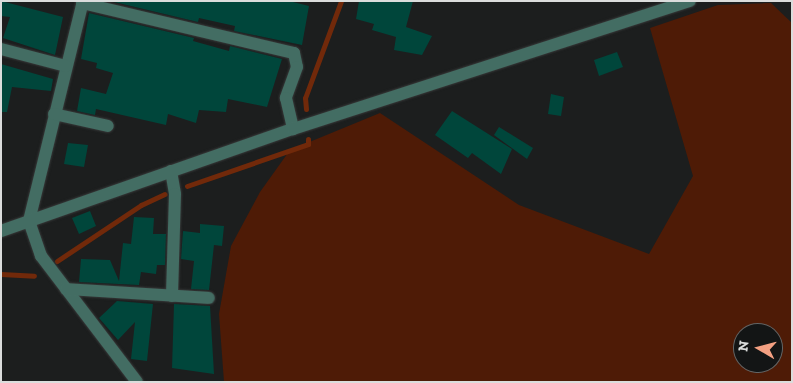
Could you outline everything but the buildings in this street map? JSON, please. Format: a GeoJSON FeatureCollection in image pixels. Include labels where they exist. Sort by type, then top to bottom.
{"type":"FeatureCollection","features":[{"type":"Feature","properties":{"kind":"street"},"geometry":{"type":"LineString","coordinates":[[1,231],[293,129],[690,1]]}},
{"type":"Feature","properties":{"kind":"street"},"geometry":{"type":"LineString","coordinates":[[137,382],[41,256],[30,221],[54,114],[83,2],[294,53],[297,67],[286,98],[293,129]]}},
{"type":"Feature","properties":{"kind":"street"},"geometry":{"type":"LineString","coordinates":[[1,49],[66,66]]}},
{"type":"Feature","properties":{"kind":"street"},"geometry":{"type":"LineString","coordinates":[[54,114],[108,126]]}},
{"type":"Feature","properties":{"kind":"street"},"geometry":{"type":"LineString","coordinates":[[171,171],[175,194],[172,296]]}},
{"type":"Feature","properties":{"kind":"street"},"geometry":{"type":"LineString","coordinates":[[66,289],[209,298]]}},
{"type":"Feature","properties":{"kind":"shaded area"},"geometry":{"type":"Polygon","coordinates":[[[771,3],[792,23],[792,382],[224,382],[219,314],[231,246],[260,192],[290,150],[380,113],[519,205],[649,254],[693,176],[650,28],[718,5],[771,3]]]}},
{"type":"Feature","properties":{"kind":"waterway"},"geometry":{"type":"LineString","coordinates":[[306,109],[305,98],[341,1]]}},
{"type":"Feature","properties":{"kind":"waterway"},"geometry":{"type":"LineString","coordinates":[[187,186],[308,144],[308,139]]}},
{"type":"Feature","properties":{"kind":"waterway"},"geometry":{"type":"LineString","coordinates":[[57,261],[141,205],[165,194]]}},
{"type":"Feature","properties":{"kind":"waterway"},"geometry":{"type":"LineString","coordinates":[[1,274],[34,276]]}}]}
